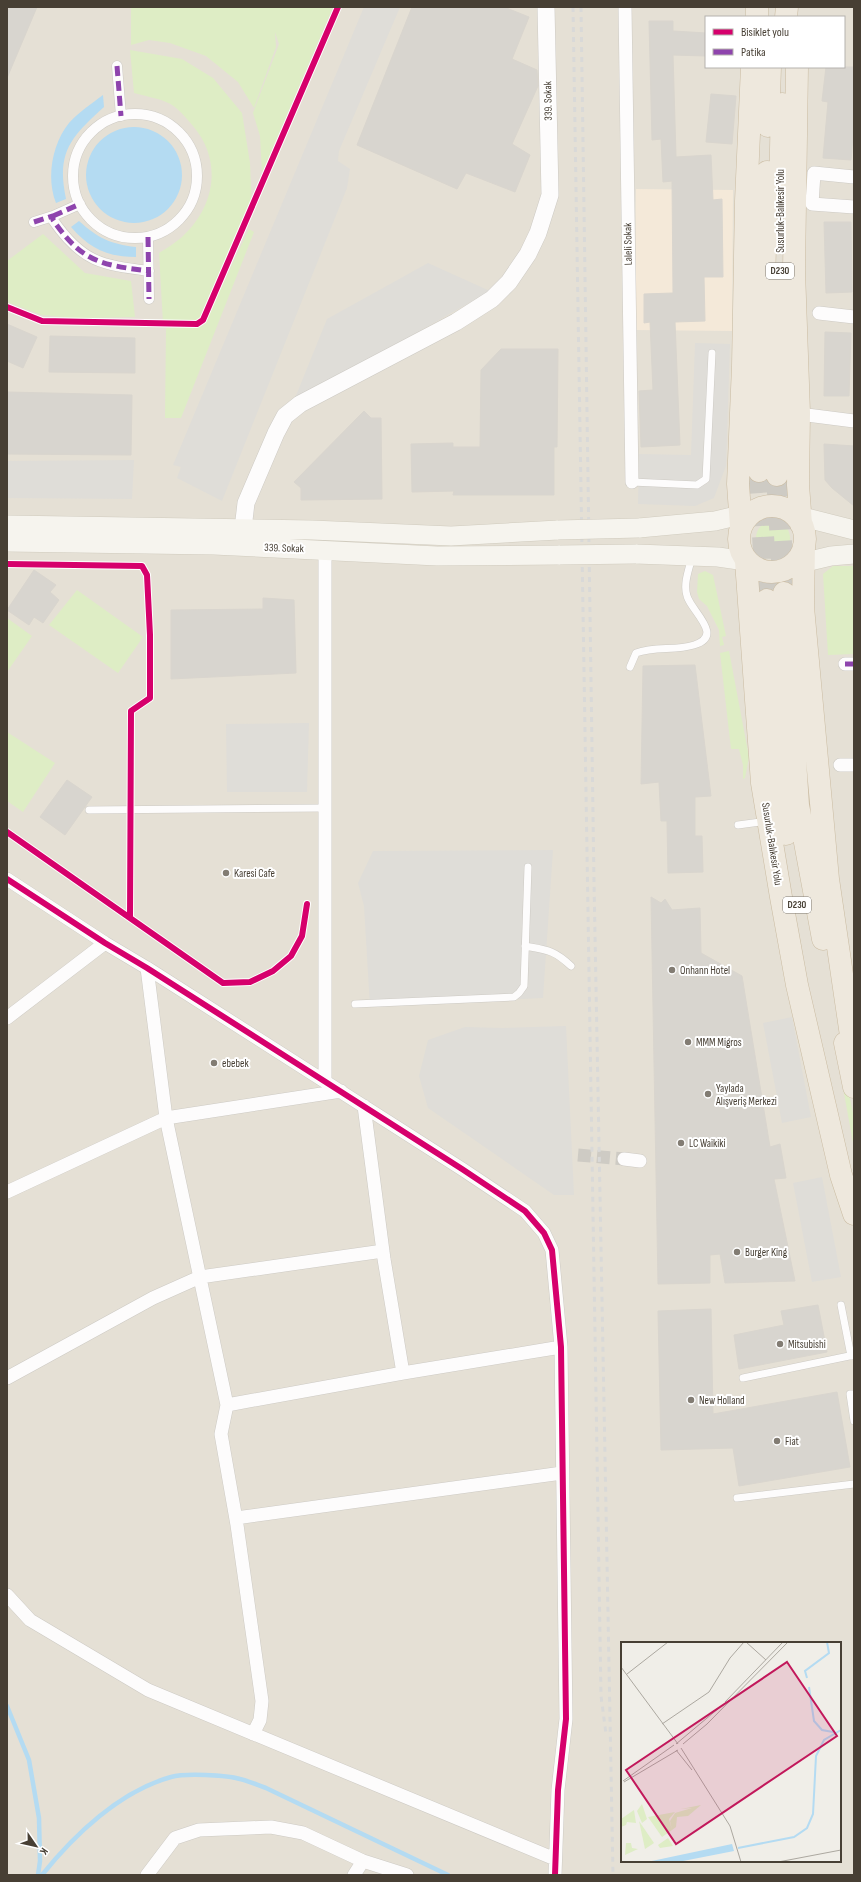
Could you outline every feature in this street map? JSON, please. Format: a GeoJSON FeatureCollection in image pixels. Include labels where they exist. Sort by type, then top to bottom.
{"type":"FeatureCollection","features":[{"type":"Feature","properties":{"kind":"highway"},"geometry":{"type":"LineString","coordinates":[[752,68],[746,201],[743,366],[738,484],[745,517],[738,535],[741,553],[746,561],[754,568],[764,572],[774,573],[784,570],[800,558]]}},
{"type":"Feature","properties":{"kind":"highway","name":"Susurluk-Balıkesir Yolu"},"geometry":{"type":"LineString","coordinates":[[770,68],[768,473],[780,333],[780,150],[783,68]]}},
{"type":"Feature","properties":{"kind":"highway","name":"Susurluk-Balıkesir Yolu"},"geometry":{"type":"LineString","coordinates":[[798,68],[794,271],[799,413],[799,518]]}},
{"type":"Feature","properties":{"kind":"highway"},"geometry":{"type":"LineString","coordinates":[[745,517],[763,507],[774,506],[785,509],[799,518],[805,535],[800,558],[803,607],[828,879],[854,1056]]}},
{"type":"Feature","properties":{"kind":"highway","name":"Susurluk-Balıkesir Yolu"},"geometry":{"type":"LineString","coordinates":[[746,561],[762,783],[797,985],[841,1175],[854,1214]]}},
{"type":"Feature","properties":{"kind":"highway","name":"Susurluk-Balıkesir Yolu"},"geometry":{"type":"LineString","coordinates":[[854,1087],[814,898],[798,805],[775,597],[783,815],[797,904],[836,1104],[854,1206]]}},
{"type":"Feature","properties":{"kind":"main road","name":"339. Sokak"},"geometry":{"type":"LineString","coordinates":[[7,525],[312,530],[451,536],[558,530],[638,528],[745,517]]}},
{"type":"Feature","properties":{"kind":"main road"},"geometry":{"type":"LineString","coordinates":[[799,518],[854,530]]}},
{"type":"Feature","properties":{"kind":"main road","name":"339. Sokak"},"geometry":{"type":"LineString","coordinates":[[7,542],[214,545],[324,549],[437,556],[636,554],[718,557],[746,561]]}},
{"type":"Feature","properties":{"kind":"main road"},"geometry":{"type":"LineString","coordinates":[[800,558],[854,554]]}},
{"type":"Feature","properties":{"kind":"street","name":"339. Sokak"},"geometry":{"type":"LineString","coordinates":[[243,529],[246,503],[276,433],[285,416],[300,404],[456,322],[492,299],[509,282],[528,254],[538,233],[550,195],[546,7]]}},
{"type":"Feature","properties":{"kind":"street","name":"Laleli Sokak"},"geometry":{"type":"LineString","coordinates":[[625,7],[632,482]]}},
{"type":"Feature","properties":{"kind":"street"},"geometry":{"type":"LineString","coordinates":[[117,66],[121,116]]}},
{"type":"Feature","properties":{"kind":"street"},"geometry":{"type":"LineString","coordinates":[[133,113],[154,116],[172,126],[187,140],[196,159],[198,179],[190,205],[182,216],[167,230],[148,237],[128,238],[108,232],[91,220],[80,204],[74,184],[74,163],[82,144],[95,128],[113,117],[121,116],[133,113]]}},
{"type":"Feature","properties":{"kind":"street"},"geometry":{"type":"LineString","coordinates":[[854,177],[814,173],[812,204],[854,207]]}},
{"type":"Feature","properties":{"kind":"street"},"geometry":{"type":"LineString","coordinates":[[34,222],[53,216],[80,204]]}},
{"type":"Feature","properties":{"kind":"street"},"geometry":{"type":"LineString","coordinates":[[53,216],[53,220],[66,240],[95,260],[115,267],[149,271]]}},
{"type":"Feature","properties":{"kind":"street"},"geometry":{"type":"LineString","coordinates":[[148,237],[149,299]]}},
{"type":"Feature","properties":{"kind":"street"},"geometry":{"type":"LineString","coordinates":[[820,313],[854,317]]}},
{"type":"Feature","properties":{"kind":"street"},"geometry":{"type":"LineString","coordinates":[[808,415],[854,421]]}},
{"type":"Feature","properties":{"kind":"street"},"geometry":{"type":"LineString","coordinates":[[324,549],[325,1081]]}},
{"type":"Feature","properties":{"kind":"street"},"geometry":{"type":"LineString","coordinates":[[840,765],[854,766]]}},
{"type":"Feature","properties":{"kind":"street"},"geometry":{"type":"LineString","coordinates":[[7,879],[105,943],[147,968],[462,1169],[524,1211],[544,1234],[552,1250],[561,1347],[566,1719],[558,1790],[555,1875]]}},
{"type":"Feature","properties":{"kind":"street"},"geometry":{"type":"LineString","coordinates":[[7,1018],[105,943]]}},
{"type":"Feature","properties":{"kind":"street"},"geometry":{"type":"LineString","coordinates":[[147,968],[166,1118],[227,1405],[221,1434],[236,1518],[262,1701],[260,1720],[253,1734]]}},
{"type":"Feature","properties":{"kind":"street"},"geometry":{"type":"LineString","coordinates":[[7,1192],[166,1118],[341,1091]]}},
{"type":"Feature","properties":{"kind":"street"},"geometry":{"type":"LineString","coordinates":[[364,1106],[383,1251],[403,1373]]}},
{"type":"Feature","properties":{"kind":"street"},"geometry":{"type":"LineString","coordinates":[[624,1160],[640,1161]]}},
{"type":"Feature","properties":{"kind":"street"},"geometry":{"type":"LineString","coordinates":[[7,1378],[153,1298],[200,1277],[383,1251]]}},
{"type":"Feature","properties":{"kind":"street"},"geometry":{"type":"LineString","coordinates":[[227,1405],[403,1373],[561,1347]]}},
{"type":"Feature","properties":{"kind":"street"},"geometry":{"type":"LineString","coordinates":[[236,1518],[562,1473]]}},
{"type":"Feature","properties":{"kind":"street"},"geometry":{"type":"LineString","coordinates":[[7,1595],[30,1620],[148,1690],[555,1860]]}},
{"type":"Feature","properties":{"kind":"street"},"geometry":{"type":"LineString","coordinates":[[147,1875],[175,1838],[199,1830],[271,1827],[303,1833],[363,1861],[407,1875]]}},
{"type":"Feature","properties":{"kind":"street"},"geometry":{"type":"LineString","coordinates":[[354,1875],[363,1861]]}},
{"type":"Feature","properties":{"kind":"lane"},"geometry":{"type":"LineString","coordinates":[[632,482],[697,485],[706,480],[712,353]]}},
{"type":"Feature","properties":{"kind":"lane"},"geometry":{"type":"LineString","coordinates":[[630,667],[636,653],[652,648],[695,645],[702,641],[706,635],[707,628],[686,596],[687,578],[692,557]]}},
{"type":"Feature","properties":{"kind":"lane"},"geometry":{"type":"LineString","coordinates":[[89,810],[325,808]]}},
{"type":"Feature","properties":{"kind":"lane"},"geometry":{"type":"LineString","coordinates":[[738,825],[769,820]]}},
{"type":"Feature","properties":{"kind":"lane"},"geometry":{"type":"LineString","coordinates":[[355,1004],[514,997],[524,986],[528,867]]}},
{"type":"Feature","properties":{"kind":"lane"},"geometry":{"type":"LineString","coordinates":[[525,946],[558,954],[571,966]]}},
{"type":"Feature","properties":{"kind":"lane"},"geometry":{"type":"LineString","coordinates":[[743,1378],[852,1355],[841,1305]]}},
{"type":"Feature","properties":{"kind":"lane"},"geometry":{"type":"LineString","coordinates":[[854,1394],[850,1394],[854,1421]]}},
{"type":"Feature","properties":{"kind":"lane"},"geometry":{"type":"LineString","coordinates":[[737,1498],[854,1484]]}},
{"type":"Feature","properties":{"kind":"shaded area"},"geometry":{"type":"Polygon","coordinates":[[[7,7],[854,7],[854,1875],[7,1875],[7,7]]]}},
{"type":"Feature","properties":{"kind":"shaded area"},"geometry":{"type":"Polygon","coordinates":[[[364,7],[400,7],[339,151],[338,161],[350,169],[347,188],[222,501],[177,478],[181,467],[173,465],[364,7]]]}},
{"type":"Feature","properties":{"kind":"shaded area"},"geometry":{"type":"Polygon","coordinates":[[[636,189],[733,190],[732,331],[635,330],[636,189]]]}},
{"type":"Feature","properties":{"kind":"shaded area"},"geometry":{"type":"Polygon","coordinates":[[[428,263],[490,291],[293,403],[327,319],[428,263]]]}},
{"type":"Feature","properties":{"kind":"shaded area"},"geometry":{"type":"Polygon","coordinates":[[[695,343],[730,344],[726,466],[714,498],[695,506],[638,504],[639,454],[691,455],[695,343]]]}},
{"type":"Feature","properties":{"kind":"shaded area"},"geometry":{"type":"Polygon","coordinates":[[[134,460],[132,499],[7,498],[7,461],[134,460]]]}},
{"type":"Feature","properties":{"kind":"shaded area"},"geometry":{"type":"Polygon","coordinates":[[[309,723],[307,792],[227,792],[226,724],[309,723]]]}},
{"type":"Feature","properties":{"kind":"shaded area"},"geometry":{"type":"Polygon","coordinates":[[[553,850],[543,998],[370,1007],[364,906],[358,883],[373,851],[553,850]]]}},
{"type":"Feature","properties":{"kind":"shaded area"},"geometry":{"type":"Polygon","coordinates":[[[792,1017],[811,1117],[782,1123],[763,1023],[792,1017]]]}},
{"type":"Feature","properties":{"kind":"shaded area"},"geometry":{"type":"Polygon","coordinates":[[[566,1026],[574,1195],[554,1195],[428,1108],[419,1076],[428,1040],[465,1027],[503,1028],[566,1026]]]}},
{"type":"Feature","properties":{"kind":"shaded area"},"geometry":{"type":"Polygon","coordinates":[[[822,1177],[841,1277],[812,1282],[793,1183],[822,1177]]]}},
{"type":"Feature","properties":{"kind":"green space"},"geometry":{"type":"Polygon","coordinates":[[[131,7],[333,7],[262,173],[260,136],[253,113],[279,44],[275,32],[276,47],[254,108],[238,82],[206,56],[170,43],[149,40],[131,45],[131,7]]]}},
{"type":"Feature","properties":{"kind":"green space"},"geometry":{"type":"Polygon","coordinates":[[[130,50],[182,59],[213,78],[242,113],[250,163],[252,209],[197,324],[163,323],[159,253],[182,237],[202,212],[208,198],[211,183],[209,154],[193,126],[178,109],[162,101],[134,93],[130,50]]]}},
{"type":"Feature","properties":{"kind":"green space"},"geometry":{"type":"Polygon","coordinates":[[[249,229],[254,232],[181,418],[165,418],[166,328],[203,326],[249,229]]]}},
{"type":"Feature","properties":{"kind":"green space"},"geometry":{"type":"Polygon","coordinates":[[[43,234],[85,273],[131,281],[135,317],[75,318],[42,315],[7,302],[7,261],[43,234]]]}},
{"type":"Feature","properties":{"kind":"green space"},"geometry":{"type":"Polygon","coordinates":[[[776,521],[783,523],[788,528],[790,538],[788,548],[783,553],[770,555],[763,553],[758,548],[756,535],[758,528],[763,523],[776,521]]]}},
{"type":"Feature","properties":{"kind":"green space"},"geometry":{"type":"Polygon","coordinates":[[[833,566],[854,566],[854,654],[828,655],[823,574],[833,566]]]}},
{"type":"Feature","properties":{"kind":"green space"},"geometry":{"type":"Polygon","coordinates":[[[705,571],[713,575],[726,636],[722,637],[724,645],[720,646],[719,630],[707,606],[699,599],[697,592],[698,574],[705,571]]]}},
{"type":"Feature","properties":{"kind":"green space"},"geometry":{"type":"Polygon","coordinates":[[[77,590],[143,637],[118,673],[49,625],[77,590]]]}},
{"type":"Feature","properties":{"kind":"green space"},"geometry":{"type":"Polygon","coordinates":[[[7,618],[32,636],[7,672],[7,618]]]}},
{"type":"Feature","properties":{"kind":"green space"},"geometry":{"type":"Polygon","coordinates":[[[729,651],[749,757],[745,778],[743,779],[743,765],[739,749],[731,749],[720,653],[729,651]]]}},
{"type":"Feature","properties":{"kind":"green space"},"geometry":{"type":"Polygon","coordinates":[[[7,732],[55,763],[23,812],[7,801],[7,732]]]}},
{"type":"Feature","properties":{"kind":"green space"},"geometry":{"type":"Polygon","coordinates":[[[843,1065],[854,1118],[854,1148],[839,1066],[843,1065]]]}},
{"type":"Feature","properties":{"kind":"water"},"geometry":{"type":"Polygon","coordinates":[[[103,95],[104,107],[83,127],[69,147],[65,157],[63,169],[63,183],[66,199],[56,203],[51,183],[51,172],[52,162],[58,141],[69,123],[85,108],[103,95]]]}},
{"type":"Feature","properties":{"kind":"water"},"geometry":{"type":"Polygon","coordinates":[[[134,127],[152,131],[168,141],[178,157],[182,175],[178,193],[168,209],[152,219],[134,223],[116,219],[100,209],[90,193],[86,175],[90,157],[100,141],[116,131],[134,127]]]}},
{"type":"Feature","properties":{"kind":"water"},"geometry":{"type":"Polygon","coordinates":[[[79,221],[92,232],[105,239],[119,244],[136,247],[136,257],[126,257],[108,253],[85,241],[71,227],[79,221]]]}},
{"type":"Feature","properties":{"kind":"building"},"geometry":{"type":"Polygon","coordinates":[[[7,7],[37,7],[7,78],[7,7]]]}},
{"type":"Feature","properties":{"kind":"building"},"geometry":{"type":"Polygon","coordinates":[[[412,7],[504,7],[529,17],[512,59],[537,70],[538,86],[512,144],[530,155],[515,192],[466,173],[457,189],[357,145],[412,7]]]}},
{"type":"Feature","properties":{"kind":"building"},"geometry":{"type":"Polygon","coordinates":[[[649,21],[673,21],[673,31],[705,33],[705,56],[673,55],[676,157],[711,155],[713,200],[722,199],[723,277],[704,277],[705,321],[675,322],[680,445],[641,447],[639,391],[653,390],[650,322],[644,323],[644,294],[673,293],[672,181],[663,182],[661,139],[652,140],[649,21]]]}},
{"type":"Feature","properties":{"kind":"building"},"geometry":{"type":"Polygon","coordinates":[[[854,67],[854,123],[851,160],[823,158],[828,102],[822,101],[826,68],[854,67]]]}},
{"type":"Feature","properties":{"kind":"building"},"geometry":{"type":"Polygon","coordinates":[[[711,94],[736,96],[732,144],[706,142],[711,94]]]}},
{"type":"Feature","properties":{"kind":"building"},"geometry":{"type":"Polygon","coordinates":[[[824,222],[851,222],[852,292],[826,293],[824,222]]]}},
{"type":"Feature","properties":{"kind":"building"},"geometry":{"type":"Polygon","coordinates":[[[7,324],[37,337],[23,368],[7,361],[7,324]]]}},
{"type":"Feature","properties":{"kind":"building"},"geometry":{"type":"Polygon","coordinates":[[[825,332],[851,333],[849,396],[824,396],[825,332]]]}},
{"type":"Feature","properties":{"kind":"building"},"geometry":{"type":"Polygon","coordinates":[[[50,336],[135,338],[135,373],[49,372],[50,336]]]}},
{"type":"Feature","properties":{"kind":"building"},"geometry":{"type":"Polygon","coordinates":[[[501,349],[558,349],[557,447],[554,447],[554,495],[453,495],[454,491],[412,492],[411,444],[453,443],[453,447],[480,447],[481,370],[501,349]]]}},
{"type":"Feature","properties":{"kind":"building"},"geometry":{"type":"Polygon","coordinates":[[[7,392],[132,395],[131,455],[7,454],[7,392]]]}},
{"type":"Feature","properties":{"kind":"building"},"geometry":{"type":"Polygon","coordinates":[[[364,411],[371,418],[381,418],[382,499],[301,500],[301,488],[294,482],[364,411]]]}},
{"type":"Feature","properties":{"kind":"building"},"geometry":{"type":"Polygon","coordinates":[[[824,444],[854,446],[854,506],[832,488],[825,480],[824,444]]]}},
{"type":"Feature","properties":{"kind":"building"},"geometry":{"type":"Polygon","coordinates":[[[34,570],[56,585],[50,592],[59,600],[43,623],[34,617],[29,625],[7,610],[34,570]]]}},
{"type":"Feature","properties":{"kind":"building"},"geometry":{"type":"Polygon","coordinates":[[[263,598],[294,600],[296,673],[171,679],[171,610],[263,609],[263,598]]]}},
{"type":"Feature","properties":{"kind":"building"},"geometry":{"type":"Polygon","coordinates":[[[695,665],[711,796],[695,797],[695,836],[702,836],[703,872],[668,873],[667,821],[661,821],[659,782],[641,784],[643,666],[695,665]]]}},
{"type":"Feature","properties":{"kind":"building"},"geometry":{"type":"Polygon","coordinates":[[[67,780],[92,797],[65,835],[40,817],[67,780]]]}},
{"type":"Feature","properties":{"kind":"building","name":"Yaylada Alışveriş Merkezi"},"geometry":{"type":"Polygon","coordinates":[[[651,897],[661,903],[665,899],[672,910],[700,908],[701,953],[742,976],[770,1147],[780,1144],[786,1178],[774,1179],[795,1281],[725,1283],[720,1254],[710,1255],[710,1283],[658,1284],[651,897]]]}},
{"type":"Feature","properties":{"kind":"building"},"geometry":{"type":"Polygon","coordinates":[[[818,1305],[827,1352],[739,1369],[734,1335],[784,1325],[781,1311],[818,1305]]]}},
{"type":"Feature","properties":{"kind":"building"},"geometry":{"type":"Polygon","coordinates":[[[711,1309],[713,1414],[837,1392],[850,1467],[739,1486],[733,1448],[661,1450],[658,1311],[711,1309]]]}},
{"type":"Feature","properties":{"kind":"waterway"},"geometry":{"type":"LineString","coordinates":[[7,1706],[29,1760],[39,1818],[40,1861],[38,1875]]}},
{"type":"Feature","properties":{"kind":"waterway"},"geometry":{"type":"LineString","coordinates":[[42,1875],[83,1830],[116,1804],[152,1784],[171,1777],[195,1775],[234,1778],[266,1788],[448,1875]]}},
{"type":"Feature","properties":{"kind":"tunnel"},"geometry":{"type":"LineString","coordinates":[[759,471],[767,600]]}},
{"type":"Feature","properties":{"kind":"tunnel"},"geometry":{"type":"LineString","coordinates":[[777,475],[784,593]]}},
{"type":"Feature","properties":{"kind":"tunnel"},"geometry":{"type":"LineString","coordinates":[[578,1155],[624,1159]]}},
{"type":"Feature","properties":{"kind":"railway"},"geometry":{"type":"LineString","coordinates":[[573,7],[601,1696],[606,1734]]}},
{"type":"Feature","properties":{"kind":"railway"},"geometry":{"type":"LineString","coordinates":[[581,7],[594,882],[613,1875]]}},
{"type":"Feature","properties":{"kind":"marked path"},"geometry":{"type":"LineString","coordinates":[[117,66],[121,116]]}},
{"type":"Feature","properties":{"kind":"marked path"},"geometry":{"type":"LineString","coordinates":[[53,216],[80,204]]}},
{"type":"Feature","properties":{"kind":"marked path"},"geometry":{"type":"LineString","coordinates":[[34,222],[53,216],[53,220],[63,234],[83,253],[105,263],[149,271]]}},
{"type":"Feature","properties":{"kind":"marked path"},"geometry":{"type":"LineString","coordinates":[[148,237],[149,299]]}},
{"type":"Feature","properties":{"kind":"marked path"},"geometry":{"type":"LineString","coordinates":[[845,664],[854,664]]}},
{"type":"Feature","properties":{"kind":"cycle path"},"geometry":{"type":"LineString","coordinates":[[7,307],[42,321],[197,324],[203,320],[338,7]]}},
{"type":"Feature","properties":{"kind":"cycle path"},"geometry":{"type":"LineString","coordinates":[[7,564],[142,566],[147,575],[150,635],[150,698],[131,711],[130,918],[7,832]]}},
{"type":"Feature","properties":{"kind":"cycle path"},"geometry":{"type":"LineString","coordinates":[[7,879],[105,943],[147,968],[462,1169],[525,1211],[544,1233],[552,1250],[561,1347],[566,1719],[558,1790],[555,1875]]}},
{"type":"Feature","properties":{"kind":"cycle path"},"geometry":{"type":"LineString","coordinates":[[130,918],[223,983],[250,982],[273,971],[291,956],[302,936],[307,904]]}},
{"type":"Feature","properties":{"kind":"place","name":"Karesi Cafe"},"geometry":{"type":"Point","coordinates":[226,873]}},
{"type":"Feature","properties":{"kind":"place","name":"Onhann Hotel"},"geometry":{"type":"Point","coordinates":[672,970]}},
{"type":"Feature","properties":{"kind":"place","name":"MMM Migros"},"geometry":{"type":"Point","coordinates":[688,1042]}},
{"type":"Feature","properties":{"kind":"place","name":"ebebek"},"geometry":{"type":"Point","coordinates":[214,1063]}},
{"type":"Feature","properties":{"kind":"place","name":"Yaylada Alışveriş Merkezi"},"geometry":{"type":"Point","coordinates":[708,1094]}},
{"type":"Feature","properties":{"kind":"place","name":"LC Waikiki"},"geometry":{"type":"Point","coordinates":[681,1143]}},
{"type":"Feature","properties":{"kind":"place","name":"Burger King"},"geometry":{"type":"Point","coordinates":[737,1252]}},
{"type":"Feature","properties":{"kind":"place","name":"Mitsubishi"},"geometry":{"type":"Point","coordinates":[780,1344]}},
{"type":"Feature","properties":{"kind":"place","name":"New Holland"},"geometry":{"type":"Point","coordinates":[691,1400]}},
{"type":"Feature","properties":{"kind":"place","name":"Fiat"},"geometry":{"type":"Point","coordinates":[777,1441]}}]}
